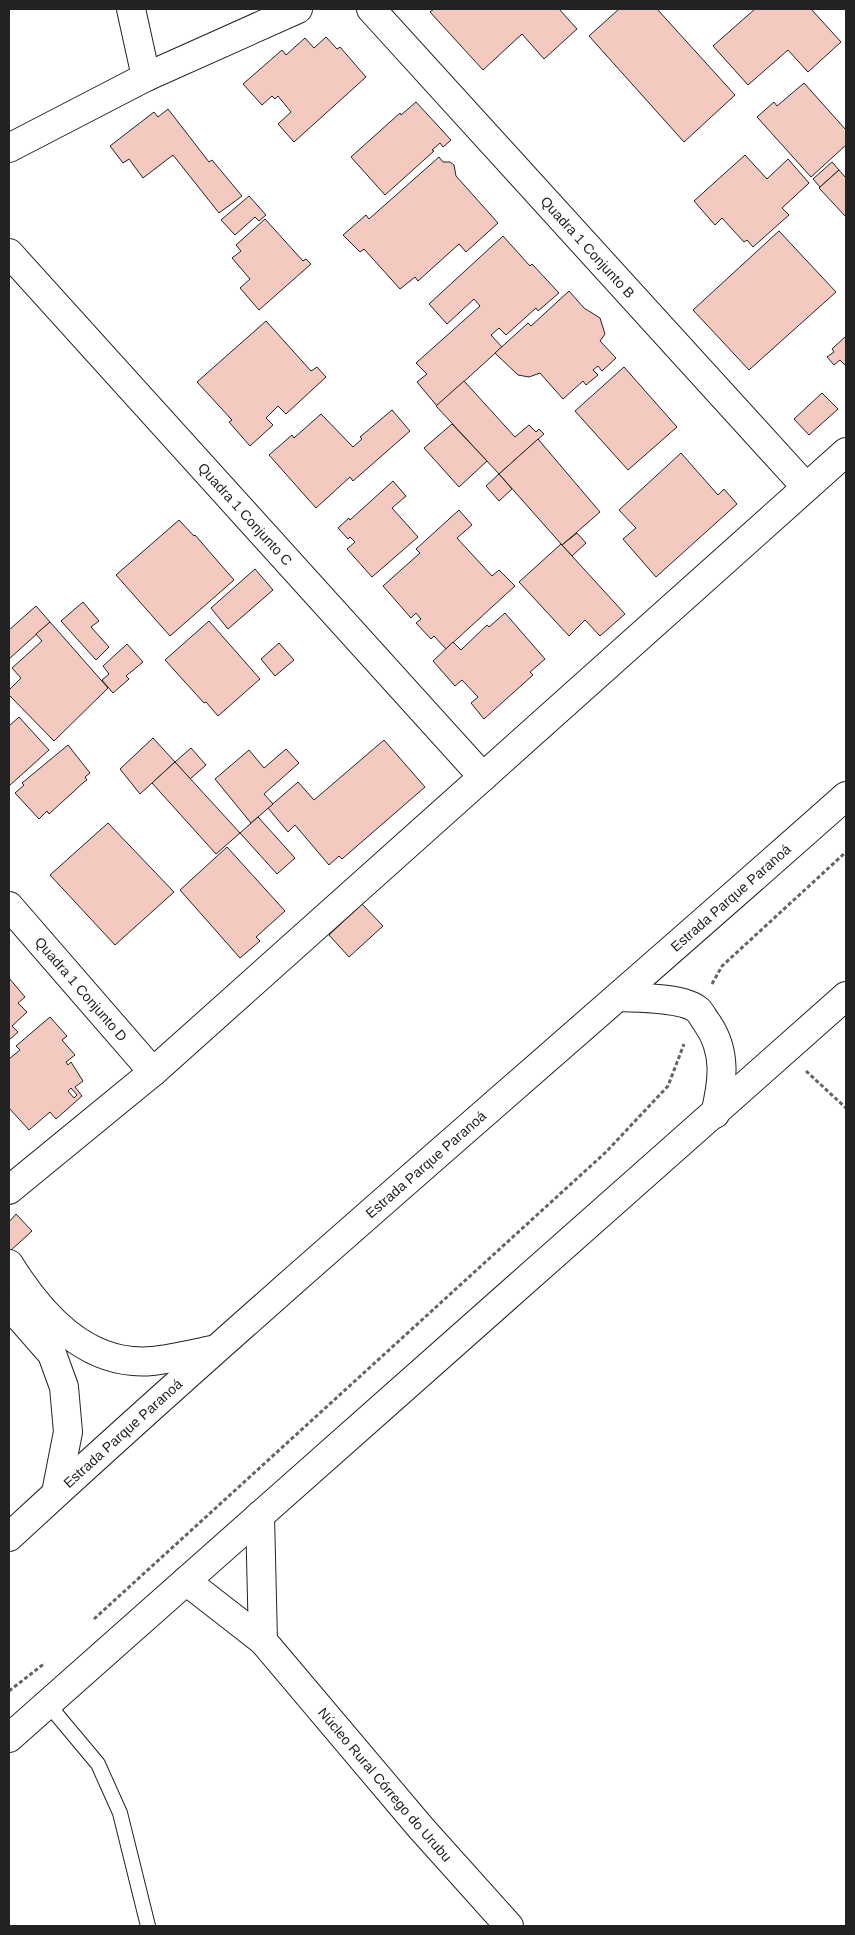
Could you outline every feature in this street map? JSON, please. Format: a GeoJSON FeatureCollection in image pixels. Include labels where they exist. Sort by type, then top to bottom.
{"type":"FeatureCollection","features":[{"type":"Feature","properties":{"kind":"street"},"geometry":{"type":"LineString","coordinates":[[131,9],[146,77]]}},
{"type":"Feature","properties":{"kind":"street"},"geometry":{"type":"LineString","coordinates":[[9,148],[146,77],[298,9]]}},
{"type":"Feature","properties":{"kind":"street","name":"Quadra 1 Conjunto B"},"geometry":{"type":"LineString","coordinates":[[371,9],[806,487]]}},
{"type":"Feature","properties":{"kind":"street","name":"Quadra 1 Conjunto C"},"geometry":{"type":"LineString","coordinates":[[9,253],[483,777]]}},
{"type":"Feature","properties":{"kind":"street"},"geometry":{"type":"LineString","coordinates":[[9,1190],[153,1072],[846,452]]}},
{"type":"Feature","properties":{"kind":"street","name":"Estrada Parque Paranoá"},"geometry":{"type":"LineString","coordinates":[[9,1537],[212,1350],[620,997],[846,796]]}},
{"type":"Feature","properties":{"kind":"street","name":"Quadra 1 Conjunto D"},"geometry":{"type":"LineString","coordinates":[[9,906],[153,1072]]}},
{"type":"Feature","properties":{"kind":"street"},"geometry":{"type":"LineString","coordinates":[[9,1738],[47,1702],[715,1114],[846,996]]}},
{"type":"Feature","properties":{"kind":"street"},"geometry":{"type":"LineString","coordinates":[[620,997],[664,998],[698,1010],[714,1034],[721,1058],[722,1085],[715,1114]]}},
{"type":"Feature","properties":{"kind":"street"},"geometry":{"type":"LineString","coordinates":[[9,1264],[23,1287],[53,1322],[86,1347],[114,1358],[150,1361],[212,1350]]}},
{"type":"Feature","properties":{"kind":"street"},"geometry":{"type":"LineString","coordinates":[[9,1305],[52,1354],[64,1387],[68,1432],[56,1493]]}},
{"type":"Feature","properties":{"kind":"street"},"geometry":{"type":"LineString","coordinates":[[260,1515],[263,1641]]}},
{"type":"Feature","properties":{"kind":"street","name":"Núcleo Rural Córrego do Urubu"},"geometry":{"type":"LineString","coordinates":[[186,1581],[263,1641],[421,1828],[509,1926]]}},
{"type":"Feature","properties":{"kind":"lane"},"geometry":{"type":"LineString","coordinates":[[47,1702],[98,1764],[120,1813],[148,1926]]}},
{"type":"Feature","properties":{"kind":"path"},"geometry":{"type":"LineString","coordinates":[[88,1625],[606,1152],[668,1086],[698,1010],[722,966],[846,852]]}},
{"type":"Feature","properties":{"kind":"path"},"geometry":{"type":"LineString","coordinates":[[784,1052],[846,1108]]}},
{"type":"Feature","properties":{"kind":"path"},"geometry":{"type":"LineString","coordinates":[[9,1691],[51,1659]]}},
{"type":"Feature","properties":{"kind":"building"},"geometry":{"type":"Polygon","coordinates":[[[434,9],[559,9],[577,29],[544,59],[522,34],[483,70],[430,12],[434,9]]]}},
{"type":"Feature","properties":{"kind":"building"},"geometry":{"type":"Polygon","coordinates":[[[619,9],[657,9],[735,95],[684,142],[589,36],[619,9]]]}},
{"type":"Feature","properties":{"kind":"building"},"geometry":{"type":"Polygon","coordinates":[[[755,9],[811,9],[841,42],[808,72],[788,50],[748,85],[713,46],[755,9]]]}},
{"type":"Feature","properties":{"kind":"building"},"geometry":{"type":"Polygon","coordinates":[[[326,37],[337,49],[340,47],[366,77],[294,142],[278,124],[291,112],[278,96],[275,99],[272,96],[262,105],[243,84],[282,50],[286,55],[305,38],[314,48],[326,37]]]}},
{"type":"Feature","properties":{"kind":"building"},"geometry":{"type":"Polygon","coordinates":[[[804,83],[846,130],[846,145],[811,177],[757,117],[774,102],[777,106],[804,83]]]}},
{"type":"Feature","properties":{"kind":"building"},"geometry":{"type":"Polygon","coordinates":[[[416,102],[451,140],[443,147],[440,143],[432,150],[434,151],[385,195],[351,157],[400,113],[401,115],[416,102]]]}},
{"type":"Feature","properties":{"kind":"building"},"geometry":{"type":"Polygon","coordinates":[[[168,109],[209,162],[212,160],[242,196],[219,213],[173,155],[143,178],[129,159],[123,163],[110,146],[154,112],[158,117],[168,109]]]}},
{"type":"Feature","properties":{"kind":"building"},"geometry":{"type":"Polygon","coordinates":[[[745,155],[767,179],[788,159],[809,183],[782,208],[789,215],[753,247],[747,240],[744,242],[722,218],[715,225],[694,201],[745,155]]]}},
{"type":"Feature","properties":{"kind":"building"},"geometry":{"type":"Polygon","coordinates":[[[439,157],[443,162],[450,162],[454,165],[456,176],[498,223],[466,252],[459,244],[418,281],[415,277],[400,289],[364,249],[360,252],[343,235],[366,215],[369,219],[439,157]]]}},
{"type":"Feature","properties":{"kind":"building"},"geometry":{"type":"Polygon","coordinates":[[[832,162],[839,170],[820,187],[813,179],[832,162]]]}},
{"type":"Feature","properties":{"kind":"building"},"geometry":{"type":"Polygon","coordinates":[[[839,170],[846,178],[846,217],[819,188],[839,170]]]}},
{"type":"Feature","properties":{"kind":"building"},"geometry":{"type":"Polygon","coordinates":[[[249,196],[266,215],[259,221],[255,217],[235,235],[221,220],[249,196]]]}},
{"type":"Feature","properties":{"kind":"building"},"geometry":{"type":"Polygon","coordinates":[[[265,219],[303,261],[306,259],[311,264],[259,310],[240,288],[250,279],[232,258],[241,251],[236,245],[265,219]]]}},
{"type":"Feature","properties":{"kind":"building"},"geometry":{"type":"Polygon","coordinates":[[[779,231],[836,292],[749,370],[693,310],[779,231]]]}},
{"type":"Feature","properties":{"kind":"building"},"geometry":{"type":"Polygon","coordinates":[[[503,236],[530,266],[532,264],[559,293],[538,311],[536,308],[506,335],[499,328],[491,335],[502,347],[437,406],[417,382],[427,374],[416,363],[480,306],[474,299],[447,324],[429,304],[503,236]]]}},
{"type":"Feature","properties":{"kind":"building"},"geometry":{"type":"Polygon","coordinates":[[[569,291],[584,308],[600,318],[605,334],[600,341],[616,358],[602,371],[598,366],[593,370],[598,375],[586,385],[583,381],[563,399],[540,373],[529,377],[518,375],[495,353],[528,323],[531,326],[569,291]]]}},
{"type":"Feature","properties":{"kind":"building"},"geometry":{"type":"Polygon","coordinates":[[[266,321],[311,371],[317,367],[326,377],[286,414],[278,406],[266,418],[273,425],[250,446],[229,422],[232,420],[197,382],[266,321]]]}},
{"type":"Feature","properties":{"kind":"building"},"geometry":{"type":"Polygon","coordinates":[[[846,336],[846,366],[840,360],[834,365],[827,357],[834,352],[832,349],[846,336]]]}},
{"type":"Feature","properties":{"kind":"building"},"geometry":{"type":"Polygon","coordinates":[[[624,367],[677,427],[628,470],[575,411],[624,367]]]}},
{"type":"Feature","properties":{"kind":"building"},"geometry":{"type":"Polygon","coordinates":[[[464,381],[515,437],[529,425],[536,432],[539,429],[544,434],[499,474],[436,406],[464,381]]]}},
{"type":"Feature","properties":{"kind":"building"},"geometry":{"type":"Polygon","coordinates":[[[822,393],[838,409],[809,435],[794,419],[822,393]]]}},
{"type":"Feature","properties":{"kind":"building"},"geometry":{"type":"Polygon","coordinates":[[[392,410],[410,431],[353,481],[350,477],[316,508],[269,455],[292,435],[294,438],[321,414],[353,447],[362,439],[360,437],[392,410]]]}},
{"type":"Feature","properties":{"kind":"building"},"geometry":{"type":"Polygon","coordinates":[[[452,424],[487,461],[459,487],[424,448],[452,424]]]}},
{"type":"Feature","properties":{"kind":"building"},"geometry":{"type":"Polygon","coordinates":[[[538,439],[600,512],[562,545],[499,474],[538,439]]]}},
{"type":"Feature","properties":{"kind":"building"},"geometry":{"type":"Polygon","coordinates":[[[681,453],[718,495],[724,489],[737,504],[656,577],[623,539],[636,528],[619,510],[681,453]]]}},
{"type":"Feature","properties":{"kind":"building"},"geometry":{"type":"Polygon","coordinates":[[[499,474],[512,489],[499,501],[486,486],[499,474]]]}},
{"type":"Feature","properties":{"kind":"building"},"geometry":{"type":"Polygon","coordinates":[[[393,481],[406,496],[392,508],[418,537],[372,577],[347,549],[355,542],[350,537],[348,539],[338,528],[349,518],[350,520],[393,481]]]}},
{"type":"Feature","properties":{"kind":"building"},"geometry":{"type":"Polygon","coordinates":[[[459,510],[472,525],[457,538],[492,576],[499,570],[515,586],[446,649],[434,636],[431,639],[416,623],[421,619],[416,613],[411,618],[383,586],[420,553],[416,549],[459,510]]]}},
{"type":"Feature","properties":{"kind":"building"},"geometry":{"type":"Polygon","coordinates":[[[179,520],[195,535],[234,580],[170,636],[116,575],[179,520]]]}},
{"type":"Feature","properties":{"kind":"building"},"geometry":{"type":"Polygon","coordinates":[[[577,533],[586,543],[572,556],[562,545],[577,533]]]}},
{"type":"Feature","properties":{"kind":"building"},"geometry":{"type":"Polygon","coordinates":[[[561,544],[625,614],[600,636],[585,620],[569,636],[519,582],[561,544]]]}},
{"type":"Feature","properties":{"kind":"building"},"geometry":{"type":"Polygon","coordinates":[[[255,569],[273,590],[228,629],[211,608],[255,569]]]}},
{"type":"Feature","properties":{"kind":"building"},"geometry":{"type":"Polygon","coordinates":[[[83,602],[99,621],[91,627],[109,647],[96,660],[61,621],[83,602]]]}},
{"type":"Feature","properties":{"kind":"building"},"geometry":{"type":"Polygon","coordinates":[[[36,606],[50,622],[9,659],[9,630],[36,606]]]}},
{"type":"Feature","properties":{"kind":"building"},"geometry":{"type":"Polygon","coordinates":[[[505,613],[545,659],[530,672],[533,675],[484,719],[471,703],[478,697],[462,680],[455,686],[433,661],[453,642],[461,650],[487,625],[489,627],[505,613]]]}},
{"type":"Feature","properties":{"kind":"building"},"geometry":{"type":"Polygon","coordinates":[[[209,621],[260,679],[218,716],[165,660],[209,621]]]}},
{"type":"Feature","properties":{"kind":"building"},"geometry":{"type":"Polygon","coordinates":[[[50,622],[108,688],[54,741],[9,695],[9,690],[21,678],[12,668],[42,641],[36,634],[50,622]]]}},
{"type":"Feature","properties":{"kind":"building"},"geometry":{"type":"Polygon","coordinates":[[[279,643],[294,660],[275,676],[261,659],[279,643]]]}},
{"type":"Feature","properties":{"kind":"building"},"geometry":{"type":"Polygon","coordinates":[[[127,644],[143,662],[126,676],[129,679],[113,693],[102,680],[109,674],[103,666],[127,644]]]}},
{"type":"Feature","properties":{"kind":"building"},"geometry":{"type":"Polygon","coordinates":[[[19,717],[49,750],[9,786],[9,726],[19,717]]]}},
{"type":"Feature","properties":{"kind":"building"},"geometry":{"type":"Polygon","coordinates":[[[153,738],[175,762],[140,794],[120,769],[153,738]]]}},
{"type":"Feature","properties":{"kind":"building"},"geometry":{"type":"Polygon","coordinates":[[[384,740],[425,787],[342,859],[339,856],[329,865],[295,825],[288,832],[268,808],[298,782],[314,800],[384,740]]]}},
{"type":"Feature","properties":{"kind":"building"},"geometry":{"type":"Polygon","coordinates":[[[68,745],[90,773],[85,777],[87,780],[49,814],[47,811],[39,819],[15,793],[24,785],[22,783],[68,745]]]}},
{"type":"Feature","properties":{"kind":"building"},"geometry":{"type":"Polygon","coordinates":[[[191,748],[206,765],[190,779],[175,762],[191,748]]]}},
{"type":"Feature","properties":{"kind":"building"},"geometry":{"type":"Polygon","coordinates":[[[286,749],[299,763],[264,794],[273,804],[251,823],[215,779],[249,750],[264,768],[286,749]]]}},
{"type":"Feature","properties":{"kind":"building"},"geometry":{"type":"Polygon","coordinates":[[[175,762],[240,833],[216,854],[152,783],[175,762]]]}},
{"type":"Feature","properties":{"kind":"building"},"geometry":{"type":"Polygon","coordinates":[[[258,817],[295,858],[277,874],[240,833],[258,817]]]}},
{"type":"Feature","properties":{"kind":"building"},"geometry":{"type":"Polygon","coordinates":[[[108,823],[174,892],[115,945],[50,875],[108,823]]]}},
{"type":"Feature","properties":{"kind":"building"},"geometry":{"type":"Polygon","coordinates":[[[227,847],[285,911],[256,937],[260,941],[240,958],[180,890],[227,847]]]}},
{"type":"Feature","properties":{"kind":"building"},"geometry":{"type":"Polygon","coordinates":[[[362,904],[383,926],[349,957],[329,935],[362,904]]]}},
{"type":"Feature","properties":{"kind":"building"},"geometry":{"type":"Polygon","coordinates":[[[9,978],[25,997],[18,1003],[27,1012],[12,1026],[18,1032],[9,1040],[9,978]]]}},
{"type":"Feature","properties":{"kind":"building"},"geometry":{"type":"Polygon","coordinates":[[[50,1017],[67,1036],[62,1040],[75,1055],[66,1062],[68,1065],[71,1062],[83,1081],[75,1087],[82,1096],[56,1119],[50,1112],[29,1130],[9,1108],[9,1059],[20,1050],[16,1046],[50,1017]],[[71,1088],[68,1091],[74,1098],[77,1095],[71,1088]]]}},
{"type":"Feature","properties":{"kind":"building"},"geometry":{"type":"Polygon","coordinates":[[[16,1214],[32,1231],[9,1252],[9,1222],[16,1214]]]}}]}
